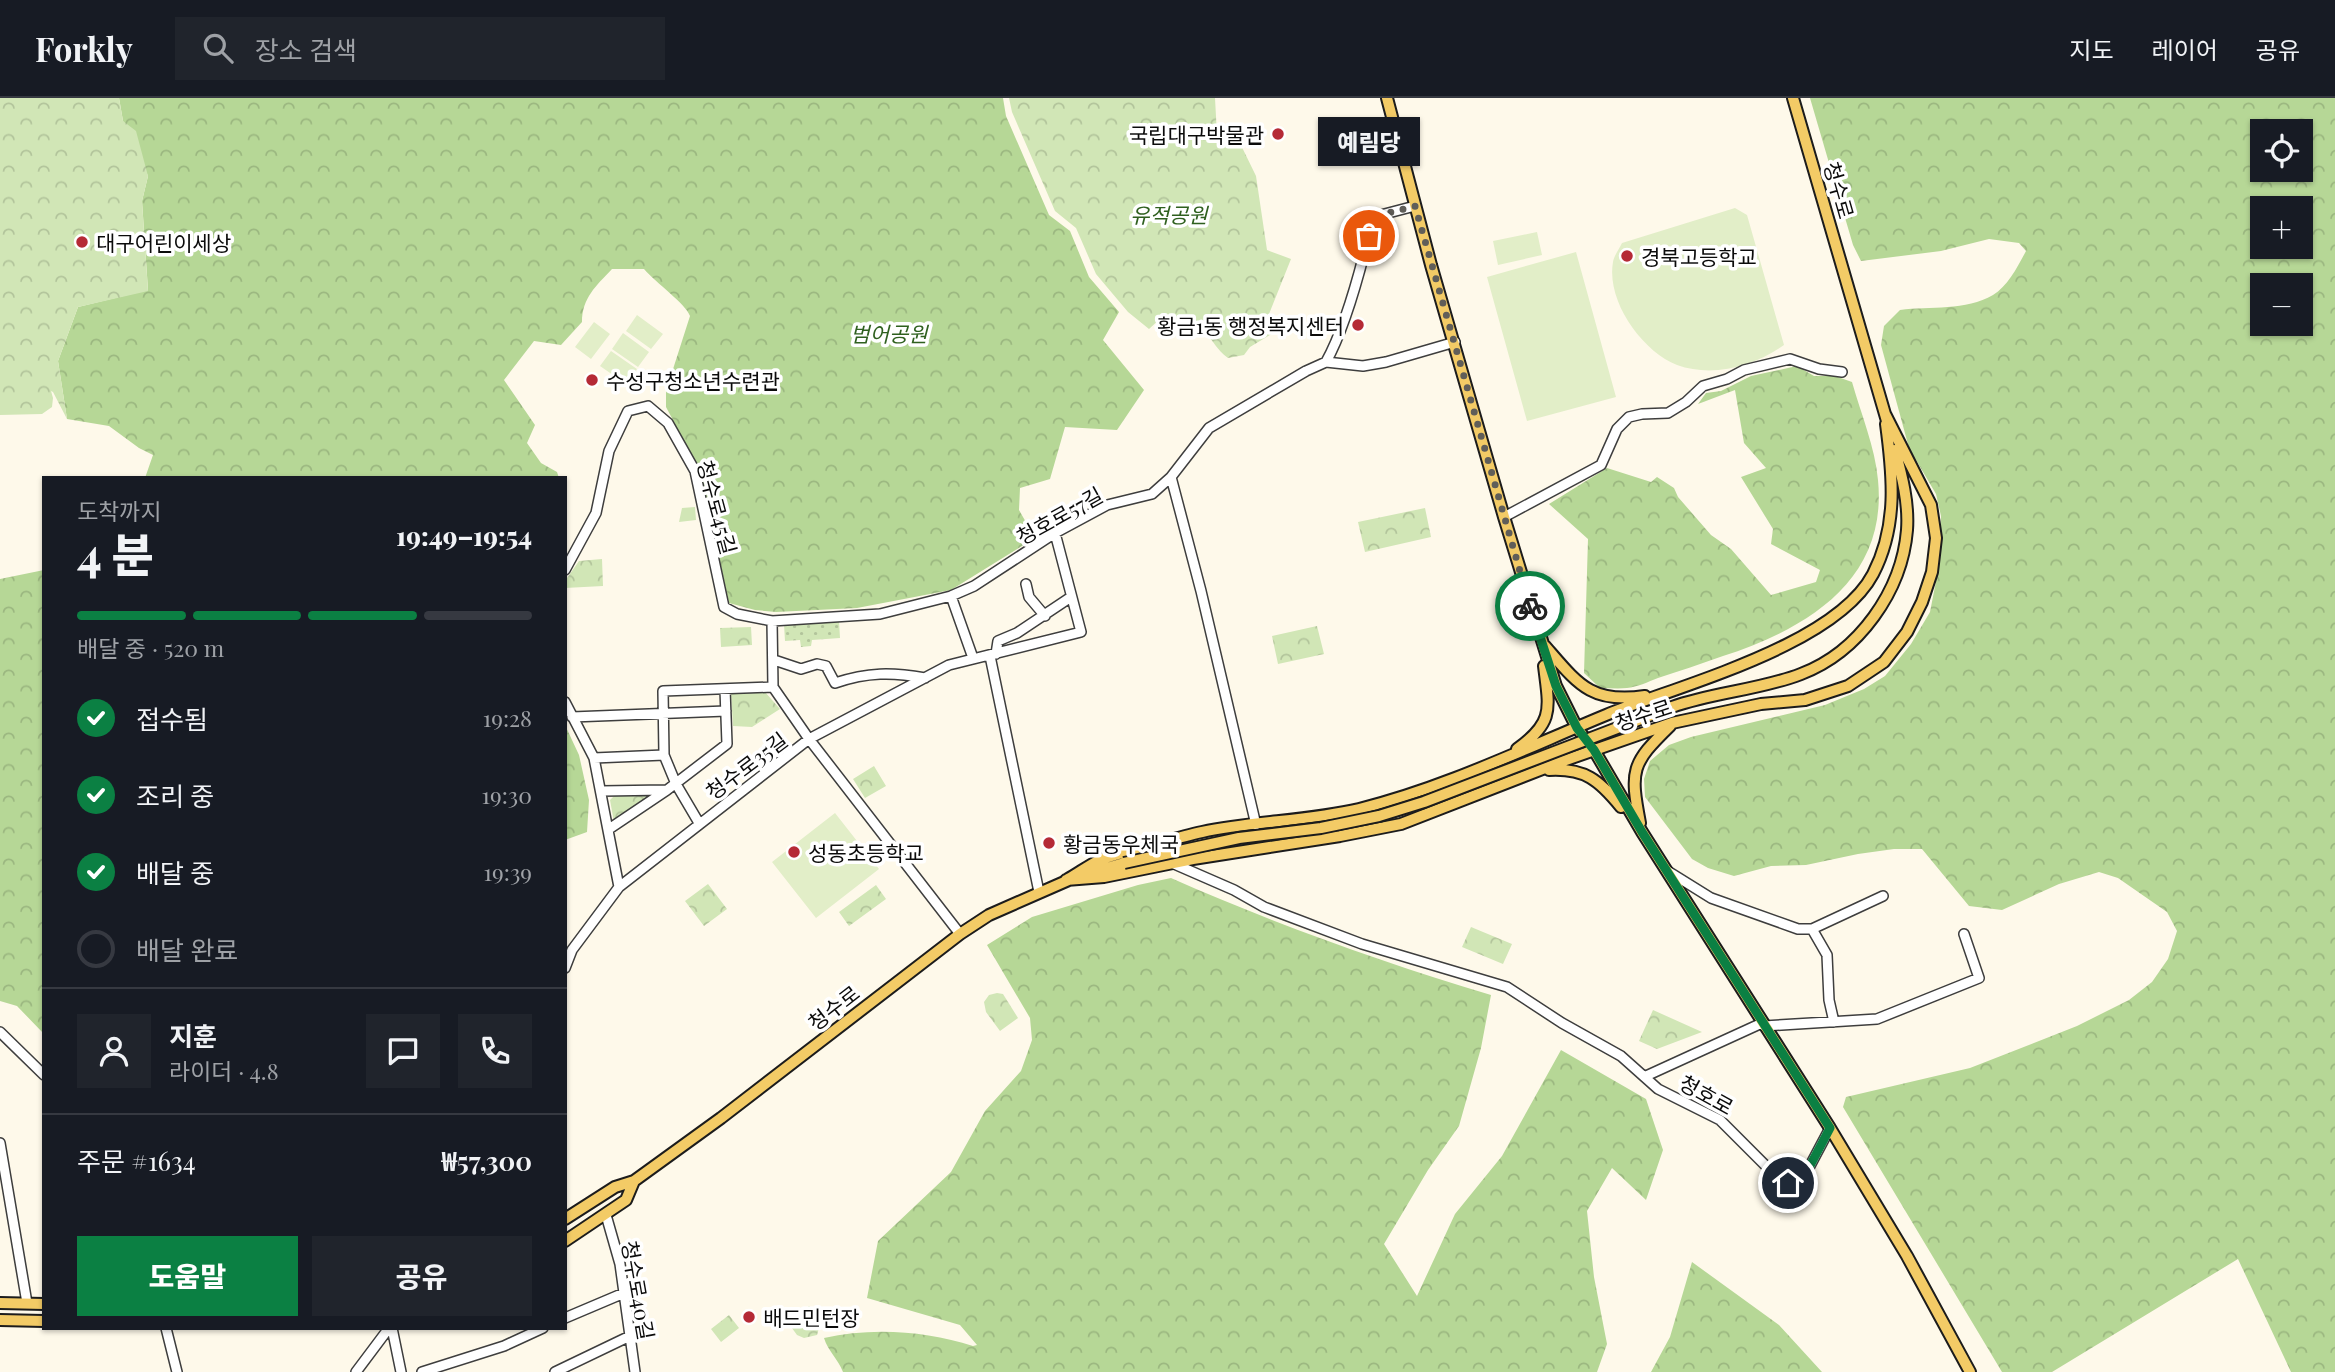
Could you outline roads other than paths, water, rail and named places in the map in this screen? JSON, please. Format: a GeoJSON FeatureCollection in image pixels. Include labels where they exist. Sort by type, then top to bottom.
{"type":"FeatureCollection","features":[{"type":"Feature","properties":{"kind":"main road"},"geometry":{"type":"LineString","coordinates":[[1387,98],[1504,517],[1556,686],[1577,728],[1594,750],[1665,869],[1830,1128],[1907,1256],[1970,1372]]}},
{"type":"Feature","properties":{"kind":"main road","name":"청수로"},"geometry":{"type":"LineString","coordinates":[[1066,880],[1124,863],[1239,838],[1321,828],[1379,816],[1424,802],[1672,707],[1728,691],[1782,681],[1804,673],[1850,643],[1868,625],[1896,575],[1907,532],[1905,492],[1793,98]]}},
{"type":"Feature","properties":{"kind":"main road","name":"청수로"},"geometry":{"type":"LineString","coordinates":[[567,1218],[615,1187],[634,1181],[721,1118],[960,934],[989,915],[1066,880],[1099,861],[1202,832],[1302,820],[1360,809],[1419,790],[1661,694],[1756,660],[1808,633],[1844,609],[1872,576],[1888,538],[1893,496],[1885,414]]}},
{"type":"Feature","properties":{"kind":"main road","name":"청수로"},"geometry":{"type":"LineString","coordinates":[[1066,880],[1104,877],[1401,824],[1672,723],[1761,704],[1805,700],[1848,686],[1884,662],[1907,632],[1922,602],[1932,572],[1936,538],[1931,505],[1885,414]]}},
{"type":"Feature","properties":{"kind":"main road"},"geometry":{"type":"LineString","coordinates":[[1541,642],[1579,684],[1595,694],[1622,699],[1661,694]]}},
{"type":"Feature","properties":{"kind":"main road"},"geometry":{"type":"LineString","coordinates":[[1501,759],[1537,734],[1545,723],[1548,710],[1541,642]]}},
{"type":"Feature","properties":{"kind":"main road"},"geometry":{"type":"LineString","coordinates":[[1636,704],[1626,712],[1625,723],[1633,733],[1641,734]]}},
{"type":"Feature","properties":{"kind":"main road"},"geometry":{"type":"LineString","coordinates":[[1642,832],[1634,785],[1636,770],[1641,755],[1672,723]]}},
{"type":"Feature","properties":{"kind":"main road"},"geometry":{"type":"LineString","coordinates":[[1501,759],[1512,761],[1517,766],[1517,773],[1512,781]]}},
{"type":"Feature","properties":{"kind":"main road"},"geometry":{"type":"LineString","coordinates":[[1512,781],[1548,770],[1570,769],[1591,776],[1642,832]]}},
{"type":"Feature","properties":{"kind":"main road","name":"청수로"},"geometry":{"type":"LineString","coordinates":[[567,1240],[626,1200],[634,1181]]}},
{"type":"Feature","properties":{"kind":"main road"},"geometry":{"type":"LineString","coordinates":[[0,1303],[42,1304]]}},
{"type":"Feature","properties":{"kind":"main road"},"geometry":{"type":"LineString","coordinates":[[0,1320],[42,1321]]}},
{"type":"Feature","properties":{"kind":"street"},"geometry":{"type":"LineString","coordinates":[[1415,206],[1373,217],[1365,254],[1342,324],[1326,362],[1363,366],[1387,362],[1455,342]]}},
{"type":"Feature","properties":{"kind":"street"},"geometry":{"type":"LineString","coordinates":[[1504,517],[1601,466],[1617,429],[1629,417],[1668,413],[1686,402],[1703,386],[1727,379],[1744,370],[1790,359],[1819,369],[1842,372]]}},
{"type":"Feature","properties":{"kind":"street","name":"청호로57길"},"geometry":{"type":"LineString","coordinates":[[772,621],[880,614],[951,596],[974,586],[1055,533],[1107,505],[1152,495],[1171,477],[1209,428],[1278,386],[1326,362]]}},
{"type":"Feature","properties":{"kind":"street","name":"청수로45길"},"geometry":{"type":"LineString","coordinates":[[567,566],[596,513],[609,451],[628,411],[648,406],[668,423],[695,471],[724,607],[737,614],[772,621]]}},
{"type":"Feature","properties":{"kind":"street"},"geometry":{"type":"LineString","coordinates":[[1171,477],[1256,825]]}},
{"type":"Feature","properties":{"kind":"street","name":"청수로35길"},"geometry":{"type":"LineString","coordinates":[[567,963],[572,950],[619,887],[809,739],[949,665],[1081,632],[1055,533]]}},
{"type":"Feature","properties":{"kind":"street"},"geometry":{"type":"LineString","coordinates":[[1026,584],[1029,597],[1045,616]]}},
{"type":"Feature","properties":{"kind":"street"},"geometry":{"type":"LineString","coordinates":[[951,596],[973,658]]}},
{"type":"Feature","properties":{"kind":"street"},"geometry":{"type":"LineString","coordinates":[[1039,892],[993,655],[998,641],[1017,633],[1071,597]]}},
{"type":"Feature","properties":{"kind":"street"},"geometry":{"type":"LineString","coordinates":[[772,621],[773,687],[809,739],[960,934]]}},
{"type":"Feature","properties":{"kind":"street"},"geometry":{"type":"LineString","coordinates":[[774,660],[801,669],[817,664],[826,666],[835,683],[893,672],[925,678]]}},
{"type":"Feature","properties":{"kind":"street"},"geometry":{"type":"LineString","coordinates":[[699,823],[672,787],[664,755],[663,691],[773,687]]}},
{"type":"Feature","properties":{"kind":"street"},"geometry":{"type":"LineString","coordinates":[[609,829],[672,787],[727,744],[725,689]]}},
{"type":"Feature","properties":{"kind":"street"},"geometry":{"type":"LineString","coordinates":[[567,706],[594,758],[619,887]]}},
{"type":"Feature","properties":{"kind":"street"},"geometry":{"type":"LineString","coordinates":[[572,716],[726,711]]}},
{"type":"Feature","properties":{"kind":"street"},"geometry":{"type":"LineString","coordinates":[[594,758],[664,755]]}},
{"type":"Feature","properties":{"kind":"street"},"geometry":{"type":"LineString","coordinates":[[602,791],[672,787]]}},
{"type":"Feature","properties":{"kind":"street"},"geometry":{"type":"LineString","coordinates":[[1172,863],[1234,890],[1264,907],[1336,934],[1507,988],[1621,1056],[1646,1076]]}},
{"type":"Feature","properties":{"kind":"street"},"geometry":{"type":"LineString","coordinates":[[1665,869],[1711,898],[1798,929],[1812,929],[1883,896]]}},
{"type":"Feature","properties":{"kind":"street"},"geometry":{"type":"LineString","coordinates":[[1812,929],[1827,955],[1829,1000],[1834,1022]]}},
{"type":"Feature","properties":{"kind":"street"},"geometry":{"type":"LineString","coordinates":[[1763,1025],[1877,1019],[1979,978],[1964,934]]}},
{"type":"Feature","properties":{"kind":"street","name":"청호로"},"geometry":{"type":"LineString","coordinates":[[1763,1025],[1646,1076],[1658,1089],[1720,1120],[1777,1177],[1788,1183],[1803,1179],[1830,1128]]}},
{"type":"Feature","properties":{"kind":"street"},"geometry":{"type":"LineString","coordinates":[[2,1037],[42,1073]]}},
{"type":"Feature","properties":{"kind":"street"},"geometry":{"type":"LineString","coordinates":[[0,1143],[27,1303]]}},
{"type":"Feature","properties":{"kind":"street","name":"청수로40길"},"geometry":{"type":"LineString","coordinates":[[606,1215],[620,1264],[635,1372]]}},
{"type":"Feature","properties":{"kind":"street"},"geometry":{"type":"LineString","coordinates":[[567,1317],[624,1293]]}},
{"type":"Feature","properties":{"kind":"street"},"geometry":{"type":"LineString","coordinates":[[166,1330],[177,1372]]}},
{"type":"Feature","properties":{"kind":"street"},"geometry":{"type":"LineString","coordinates":[[356,1372],[389,1330]]}},
{"type":"Feature","properties":{"kind":"street"},"geometry":{"type":"LineString","coordinates":[[391,1330],[401,1372]]}},
{"type":"Feature","properties":{"kind":"street"},"geometry":{"type":"LineString","coordinates":[[422,1372],[505,1346],[539,1330]]}},
{"type":"Feature","properties":{"kind":"street"},"geometry":{"type":"LineString","coordinates":[[555,1372],[629,1336]]}},
{"type":"Feature","properties":{"kind":"street"},"geometry":{"type":"LineString","coordinates":[[577,1362],[579,1372]]}},
{"type":"Feature","properties":{"kind":"place","name":"국립대구박물관"},"geometry":{"type":"Point","coordinates":[1278,134]}},
{"type":"Feature","properties":{"kind":"place","name":"예림당"},"geometry":{"type":"Point","coordinates":[1369,236]}},
{"type":"Feature","properties":{"kind":"place","name":"대구어린이세상"},"geometry":{"type":"Point","coordinates":[82,242]}},
{"type":"Feature","properties":{"kind":"place","name":"경북고등학교"},"geometry":{"type":"Point","coordinates":[1627,256]}},
{"type":"Feature","properties":{"kind":"place","name":"황금1동 행정복지센터"},"geometry":{"type":"Point","coordinates":[1358,325]}},
{"type":"Feature","properties":{"kind":"place","name":"수성구청소년수련관"},"geometry":{"type":"Point","coordinates":[592,380]}},
{"type":"Feature","properties":{"kind":"place","name":"황금동우체국"},"geometry":{"type":"Point","coordinates":[1049,843]}},
{"type":"Feature","properties":{"kind":"place","name":"성동초등학교"},"geometry":{"type":"Point","coordinates":[794,852]}},
{"type":"Feature","properties":{"kind":"place","name":"배드민턴장"},"geometry":{"type":"Point","coordinates":[749,1317]}},
{"type":"Feature","properties":{"kind":"park label","name":"유적공원"},"geometry":{"type":"Point","coordinates":[1169,214]}},
{"type":"Feature","properties":{"kind":"park label","name":"범어공원"},"geometry":{"type":"Point","coordinates":[889,333]}}]}
